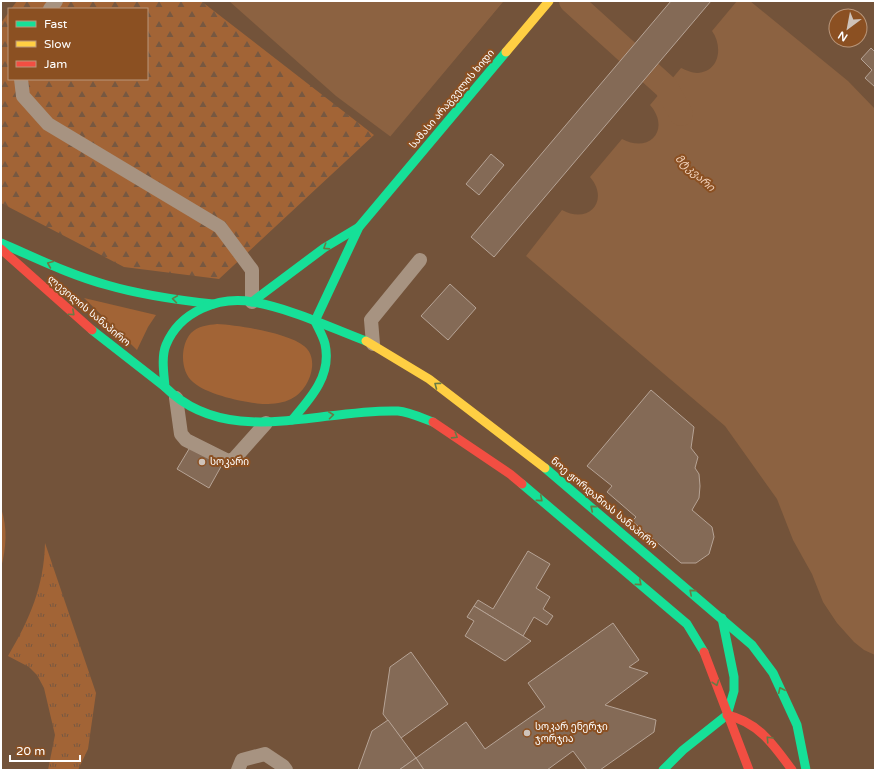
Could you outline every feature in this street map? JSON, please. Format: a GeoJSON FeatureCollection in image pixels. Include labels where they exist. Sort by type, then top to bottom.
{"type":"FeatureCollection","features":[{"type":"Feature","properties":{"kind":"main road","name":"სამასი არაგველის ხიდი"},"geometry":{"type":"LineString","coordinates":[[360,227],[549,1]]}},
{"type":"Feature","properties":{"kind":"main road"},"geometry":{"type":"LineString","coordinates":[[252,302],[324,248],[360,227]]}},
{"type":"Feature","properties":{"kind":"main road"},"geometry":{"type":"LineString","coordinates":[[292,420],[315,392],[324,376],[327,360],[325,344],[315,321],[360,227]]}},
{"type":"Feature","properties":{"kind":"main road","name":"ლევილის სანაპირო"},"geometry":{"type":"LineString","coordinates":[[1,243],[76,275],[107,285],[152,296],[213,304]]}},
{"type":"Feature","properties":{"kind":"main road","name":"ლევილის სანაპირო"},"geometry":{"type":"LineString","coordinates":[[1,249],[96,334],[165,387],[176,398],[200,411],[231,420],[266,424],[292,420]]}},
{"type":"Feature","properties":{"kind":"main road","name":"ნოე ჟორდანიას სანაპირო"},"geometry":{"type":"LineString","coordinates":[[213,304],[252,302],[292,312],[373,344],[429,379],[561,481],[752,645],[773,673],[797,725],[806,770]]}},
{"type":"Feature","properties":{"kind":"main road"},"geometry":{"type":"LineString","coordinates":[[165,387],[163,364],[166,345],[180,323],[193,313],[213,304]]}},
{"type":"Feature","properties":{"kind":"main road"},"geometry":{"type":"LineString","coordinates":[[292,420],[358,412],[400,410],[433,422],[510,474],[687,624],[697,636],[706,653],[727,715],[749,770]]}},
{"type":"Feature","properties":{"kind":"main road"},"geometry":{"type":"LineString","coordinates":[[663,770],[683,750],[727,715],[734,690],[734,677],[722,618]]}},
{"type":"Feature","properties":{"kind":"main road"},"geometry":{"type":"LineString","coordinates":[[727,715],[738,716],[751,723],[764,733],[774,744],[792,770]]}},
{"type":"Feature","properties":{"kind":"lane"},"geometry":{"type":"LineString","coordinates":[[21,80],[23,96],[48,124],[220,227],[252,270],[252,302]]}},
{"type":"Feature","properties":{"kind":"lane"},"geometry":{"type":"LineString","coordinates":[[373,344],[371,320],[420,260]]}},
{"type":"Feature","properties":{"kind":"lane"},"geometry":{"type":"LineString","coordinates":[[176,398],[181,434],[186,440],[228,462],[234,459],[266,424]]}},
{"type":"Feature","properties":{"kind":"lane"},"geometry":{"type":"LineString","coordinates":[[238,770],[242,760],[265,754],[283,766],[286,770]]}},
{"type":"Feature","properties":{"kind":"green space"},"geometry":{"type":"Polygon","coordinates":[[[17,1],[201,1],[374,135],[219,279],[124,267],[1,203],[1,23],[8,13],[8,80],[148,80],[148,8],[12,8],[17,1]]]}},
{"type":"Feature","properties":{"kind":"green space"},"geometry":{"type":"Polygon","coordinates":[[[84,298],[156,315],[148,327],[137,350],[84,298]]]}},
{"type":"Feature","properties":{"kind":"green space"},"geometry":{"type":"Polygon","coordinates":[[[217,324],[250,328],[297,341],[309,352],[312,359],[311,374],[308,382],[297,395],[288,400],[278,403],[265,404],[227,398],[199,387],[189,378],[186,372],[183,358],[185,344],[191,333],[200,327],[217,324]]]}},
{"type":"Feature","properties":{"kind":"green space"},"geometry":{"type":"Polygon","coordinates":[[[1,508],[5,523],[6,538],[1,568],[1,508]]]}},
{"type":"Feature","properties":{"kind":"green space"},"geometry":{"type":"Polygon","coordinates":[[[45,543],[96,693],[88,749],[78,770],[48,770],[55,735],[44,688],[37,675],[29,667],[8,656],[23,629],[39,588],[45,543]]]}},
{"type":"Feature","properties":{"kind":"water"},"geometry":{"type":"Polygon","coordinates":[[[229,1],[504,1],[391,137],[336,96],[229,1]]]}},
{"type":"Feature","properties":{"kind":"water","name":"მტკვარი"},"geometry":{"type":"Polygon","coordinates":[[[737,1],[750,1],[848,81],[875,109],[875,655],[864,650],[854,642],[837,623],[823,602],[812,574],[793,540],[777,499],[725,426],[526,256],[562,210],[572,214],[581,214],[594,208],[597,202],[598,194],[596,186],[590,177],[622,139],[632,143],[641,143],[649,141],[654,137],[658,130],[658,123],[656,114],[650,105],[681,68],[697,73],[705,72],[711,68],[715,63],[718,51],[718,44],[712,31],[737,1]]]}},
{"type":"Feature","properties":{"kind":"pier"},"geometry":{"type":"Polygon","coordinates":[[[504,1],[506,1],[392,138],[389,138],[504,1]]]}},
{"type":"Feature","properties":{"kind":"building"},"geometry":{"type":"Polygon","coordinates":[[[671,1],[711,1],[494,257],[471,237],[671,1]]]}},
{"type":"Feature","properties":{"kind":"building"},"geometry":{"type":"Polygon","coordinates":[[[871,48],[875,52],[875,87],[865,78],[872,70],[861,59],[871,48]]]}},
{"type":"Feature","properties":{"kind":"building"},"geometry":{"type":"Polygon","coordinates":[[[491,154],[504,165],[479,195],[466,184],[491,154]]]}},
{"type":"Feature","properties":{"kind":"building"},"geometry":{"type":"Polygon","coordinates":[[[450,284],[476,308],[448,340],[421,316],[450,284]]]}},
{"type":"Feature","properties":{"kind":"building"},"geometry":{"type":"Polygon","coordinates":[[[651,390],[694,427],[691,448],[698,457],[695,468],[699,474],[700,486],[699,498],[692,510],[712,527],[714,537],[709,554],[696,563],[681,563],[632,521],[636,517],[607,492],[612,486],[587,466],[651,390]]]}},
{"type":"Feature","properties":{"kind":"building"},"geometry":{"type":"Polygon","coordinates":[[[192,444],[223,463],[209,488],[177,469],[192,444]]]}},
{"type":"Feature","properties":{"kind":"building"},"geometry":{"type":"Polygon","coordinates":[[[528,551],[550,564],[536,588],[550,597],[543,609],[553,616],[547,625],[534,617],[523,636],[474,606],[478,600],[493,609],[528,551]]]}},
{"type":"Feature","properties":{"kind":"building"},"geometry":{"type":"Polygon","coordinates":[[[474,606],[531,641],[505,661],[465,636],[474,621],[467,617],[474,606]]]}},
{"type":"Feature","properties":{"kind":"building"},"geometry":{"type":"Polygon","coordinates":[[[613,623],[639,660],[629,667],[648,673],[605,705],[656,720],[654,732],[600,770],[587,770],[573,751],[547,770],[424,770],[416,758],[466,722],[485,749],[545,707],[528,683],[613,623]]]}},
{"type":"Feature","properties":{"kind":"building"},"geometry":{"type":"Polygon","coordinates":[[[411,652],[448,704],[401,738],[383,714],[390,667],[411,652]]]}},
{"type":"Feature","properties":{"kind":"building"},"geometry":{"type":"Polygon","coordinates":[[[388,720],[416,758],[399,770],[358,770],[372,731],[388,720]]]}},
{"type":"Feature","properties":{"kind":"building"},"geometry":{"type":"Polygon","coordinates":[[[416,758],[424,770],[399,770],[416,758]]]}},
{"type":"Feature","properties":{"kind":"waterway"},"geometry":{"type":"LineString","coordinates":[[571,1],[666,87],[681,114]]}},
{"type":"Feature","properties":{"kind":"traffic: fast"},"geometry":{"type":"LineString","coordinates":[[292,420],[313,394],[323,376],[326,355],[325,344],[315,321],[359,227],[506,52]]}},
{"type":"Feature","properties":{"kind":"traffic: fast"},"geometry":{"type":"LineString","coordinates":[[252,302],[324,248],[359,227]]}},
{"type":"Feature","properties":{"kind":"traffic: fast"},"geometry":{"type":"LineString","coordinates":[[1,243],[93,281],[133,292],[159,297],[213,304]]}},
{"type":"Feature","properties":{"kind":"traffic: fast"},"geometry":{"type":"LineString","coordinates":[[366,341],[282,309],[253,302],[227,301],[202,308],[181,323],[172,333],[164,350],[163,366],[165,387],[190,406],[217,417],[246,421],[276,422],[368,412],[398,411],[433,422]]}},
{"type":"Feature","properties":{"kind":"traffic: fast"},"geometry":{"type":"LineString","coordinates":[[92,330],[165,387]]}},
{"type":"Feature","properties":{"kind":"traffic: fast"},"geometry":{"type":"LineString","coordinates":[[545,468],[752,645],[773,673],[797,725],[806,770]]}},
{"type":"Feature","properties":{"kind":"traffic: fast"},"geometry":{"type":"LineString","coordinates":[[522,484],[687,624],[704,652]]}},
{"type":"Feature","properties":{"kind":"traffic: fast"},"geometry":{"type":"LineString","coordinates":[[722,618],[734,677],[734,691],[727,715]]}},
{"type":"Feature","properties":{"kind":"traffic: fast"},"geometry":{"type":"LineString","coordinates":[[663,770],[683,750],[727,715]]}},
{"type":"Feature","properties":{"kind":"traffic: slow"},"geometry":{"type":"LineString","coordinates":[[506,52],[549,1]]}},
{"type":"Feature","properties":{"kind":"traffic: slow"},"geometry":{"type":"LineString","coordinates":[[366,341],[429,379],[545,468]]}},
{"type":"Feature","properties":{"kind":"traffic: jam"},"geometry":{"type":"LineString","coordinates":[[1,249],[92,330]]}},
{"type":"Feature","properties":{"kind":"traffic: jam"},"geometry":{"type":"LineString","coordinates":[[433,422],[510,474],[522,484]]}},
{"type":"Feature","properties":{"kind":"traffic: jam"},"geometry":{"type":"LineString","coordinates":[[704,652],[749,770]]}},
{"type":"Feature","properties":{"kind":"traffic: jam"},"geometry":{"type":"LineString","coordinates":[[727,715],[738,718],[756,729],[772,743],[792,770]]}},
{"type":"Feature","properties":{"kind":"place","name":"სოკარი"},"geometry":{"type":"Point","coordinates":[202,462]}},
{"type":"Feature","properties":{"kind":"place","name":"სოკარ ენერჯი ჯორჯია"},"geometry":{"type":"Point","coordinates":[527,733]}}]}
